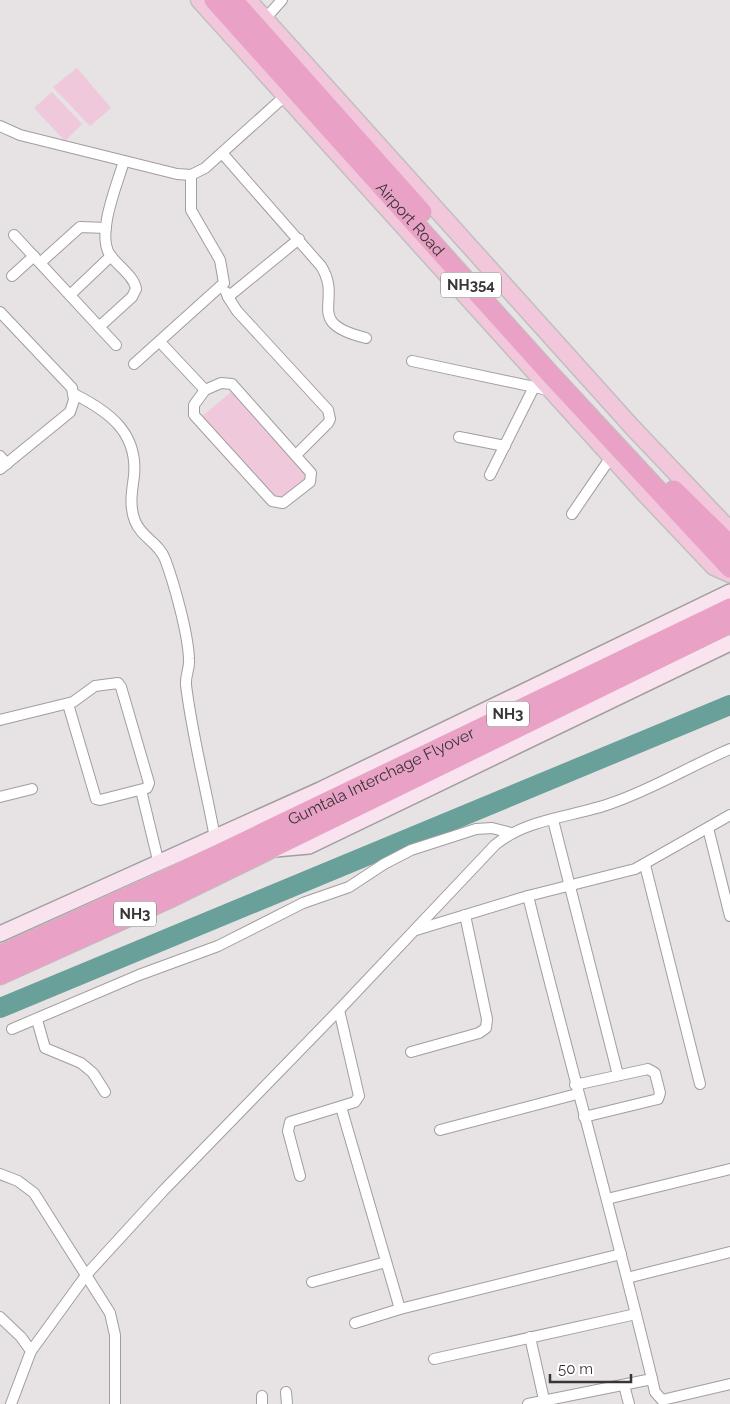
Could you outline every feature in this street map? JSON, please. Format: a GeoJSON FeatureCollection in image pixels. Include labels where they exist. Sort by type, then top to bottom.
{"type":"FeatureCollection","features":[{"type":"Feature","properties":{"kind":"highway","name":"Airport Road"},"geometry":{"type":"LineString","coordinates":[[214,0],[551,375],[730,568]]}},
{"type":"Feature","properties":{"kind":"highway","name":"Airport Road"},"geometry":{"type":"LineString","coordinates":[[233,0],[602,413],[662,478],[730,545]]}},
{"type":"Feature","properties":{"kind":"highway","name":"Gumtala Interchage Flyover"},"geometry":{"type":"LineString","coordinates":[[246,831],[285,820],[730,608]]}},
{"type":"Feature","properties":{"kind":"highway","name":"Gumtala Interchage Flyover"},"geometry":{"type":"LineString","coordinates":[[268,850],[730,624]]}},
{"type":"Feature","properties":{"kind":"highway","name":"NH3"},"geometry":{"type":"LineString","coordinates":[[0,955],[156,884],[246,831]]}},
{"type":"Feature","properties":{"kind":"highway","name":"NH3"},"geometry":{"type":"LineString","coordinates":[[0,975],[166,900],[268,850]]}},
{"type":"Feature","properties":{"kind":"main road"},"geometry":{"type":"LineString","coordinates":[[198,0],[285,96],[541,389],[714,567],[730,574]]}},
{"type":"Feature","properties":{"kind":"main road"},"geometry":{"type":"LineString","coordinates":[[248,0],[619,414],[730,530]]}},
{"type":"Feature","properties":{"kind":"street"},"geometry":{"type":"LineString","coordinates":[[265,19],[282,0]]}},
{"type":"Feature","properties":{"kind":"street"},"geometry":{"type":"LineString","coordinates":[[0,126],[20,134],[124,161],[177,174],[191,175],[206,168],[285,96]]}},
{"type":"Feature","properties":{"kind":"street"},"geometry":{"type":"LineString","coordinates":[[222,154],[299,239],[324,272],[327,279],[328,311],[334,325],[346,333],[366,338]]}},
{"type":"Feature","properties":{"kind":"street"},"geometry":{"type":"LineString","coordinates":[[99,327],[132,297],[136,289],[134,282],[111,256],[105,243],[106,228],[124,161]]}},
{"type":"Feature","properties":{"kind":"street"},"geometry":{"type":"LineString","coordinates":[[191,175],[191,210],[220,260],[228,297],[237,311],[328,410],[330,419],[328,423],[296,454]]}},
{"type":"Feature","properties":{"kind":"street"},"geometry":{"type":"LineString","coordinates":[[12,276],[80,227],[106,228]]}},
{"type":"Feature","properties":{"kind":"street"},"geometry":{"type":"LineString","coordinates":[[14,235],[116,345]]}},
{"type":"Feature","properties":{"kind":"street"},"geometry":{"type":"LineString","coordinates":[[228,297],[299,239]]}},
{"type":"Feature","properties":{"kind":"street"},"geometry":{"type":"LineString","coordinates":[[70,295],[111,256]]}},
{"type":"Feature","properties":{"kind":"street"},"geometry":{"type":"LineString","coordinates":[[134,364],[224,283]]}},
{"type":"Feature","properties":{"kind":"street"},"geometry":{"type":"LineString","coordinates":[[0,312],[72,388],[74,394],[70,412],[2,463]]}},
{"type":"Feature","properties":{"kind":"street"},"geometry":{"type":"LineString","coordinates":[[160,342],[205,390]]}},
{"type":"Feature","properties":{"kind":"street"},"geometry":{"type":"LineString","coordinates":[[412,361],[541,389],[505,446],[490,475]]}},
{"type":"Feature","properties":{"kind":"street"},"geometry":{"type":"LineString","coordinates":[[220,383],[232,384],[296,454],[311,473],[312,479],[283,503],[275,502],[194,415],[194,405],[205,390],[220,383]]}},
{"type":"Feature","properties":{"kind":"street"},"geometry":{"type":"LineString","coordinates":[[74,394],[93,404],[111,418],[122,429],[133,448],[135,465],[132,508],[138,528],[160,550],[173,585],[189,656],[186,685],[215,838]]}},
{"type":"Feature","properties":{"kind":"street"},"geometry":{"type":"LineString","coordinates":[[459,437],[505,446]]}},
{"type":"Feature","properties":{"kind":"street"},"geometry":{"type":"LineString","coordinates":[[572,514],[610,458]]}},
{"type":"Feature","properties":{"kind":"street"},"geometry":{"type":"LineString","coordinates":[[0,934],[215,838],[246,831],[338,782],[730,592]]}},
{"type":"Feature","properties":{"kind":"street"},"geometry":{"type":"LineString","coordinates":[[268,850],[309,846],[730,643]]}},
{"type":"Feature","properties":{"kind":"street"},"geometry":{"type":"LineString","coordinates":[[0,720],[68,704],[81,698],[96,686],[113,682],[120,684],[149,783],[147,788],[100,800],[96,799],[68,704]]}},
{"type":"Feature","properties":{"kind":"street"},"geometry":{"type":"LineString","coordinates":[[11,1404],[31,1350],[87,1274],[239,1111],[339,1010],[495,845],[511,834],[611,804],[639,793],[730,749]]}},
{"type":"Feature","properties":{"kind":"street"},"geometry":{"type":"LineString","coordinates":[[0,797],[32,789]]}},
{"type":"Feature","properties":{"kind":"street"},"geometry":{"type":"LineString","coordinates":[[141,790],[159,864]]}},
{"type":"Feature","properties":{"kind":"street"},"geometry":{"type":"LineString","coordinates":[[415,930],[528,896],[645,865],[730,814]]}},
{"type":"Feature","properties":{"kind":"street"},"geometry":{"type":"LineString","coordinates":[[553,820],[618,1075]]}},
{"type":"Feature","properties":{"kind":"street"},"geometry":{"type":"LineString","coordinates":[[12,1029],[139,976],[218,946],[303,903],[349,887],[384,864],[411,850],[476,829],[492,828],[511,834]]}},
{"type":"Feature","properties":{"kind":"street"},"geometry":{"type":"LineString","coordinates":[[708,828],[730,916]]}},
{"type":"Feature","properties":{"kind":"street"},"geometry":{"type":"LineString","coordinates":[[645,865],[700,1084]]}},
{"type":"Feature","properties":{"kind":"street"},"geometry":{"type":"LineString","coordinates":[[528,896],[576,1089],[608,1199],[655,1392],[662,1400],[730,1384]]}},
{"type":"Feature","properties":{"kind":"street"},"geometry":{"type":"LineString","coordinates":[[411,1052],[479,1033],[486,1028],[487,1019],[465,916]]}},
{"type":"Feature","properties":{"kind":"street"},"geometry":{"type":"LineString","coordinates":[[300,1176],[288,1131],[290,1122],[355,1102],[359,1093],[339,1010]]}},
{"type":"Feature","properties":{"kind":"street"},"geometry":{"type":"LineString","coordinates":[[37,1020],[45,1048],[81,1063],[93,1073],[105,1092]]}},
{"type":"Feature","properties":{"kind":"street"},"geometry":{"type":"LineString","coordinates":[[440,1130],[618,1075],[652,1070],[660,1097],[584,1117]]}},
{"type":"Feature","properties":{"kind":"street"},"geometry":{"type":"LineString","coordinates":[[341,1107],[400,1310]]}},
{"type":"Feature","properties":{"kind":"street"},"geometry":{"type":"LineString","coordinates":[[608,1199],[730,1169]]}},
{"type":"Feature","properties":{"kind":"street"},"geometry":{"type":"LineString","coordinates":[[0,1174],[18,1181],[34,1193],[87,1274],[114,1324],[115,1404]]}},
{"type":"Feature","properties":{"kind":"street"},"geometry":{"type":"LineString","coordinates":[[627,1278],[730,1252]]}},
{"type":"Feature","properties":{"kind":"street"},"geometry":{"type":"LineString","coordinates":[[355,1323],[621,1254]]}},
{"type":"Feature","properties":{"kind":"street"},"geometry":{"type":"LineString","coordinates":[[312,1282],[386,1262]]}},
{"type":"Feature","properties":{"kind":"street"},"geometry":{"type":"LineString","coordinates":[[434,1359],[636,1314]]}},
{"type":"Feature","properties":{"kind":"street"},"geometry":{"type":"LineString","coordinates":[[0,1318],[21,1337],[31,1350]]}},
{"type":"Feature","properties":{"kind":"street"},"geometry":{"type":"LineString","coordinates":[[530,1337],[544,1402]]}},
{"type":"Feature","properties":{"kind":"street"},"geometry":{"type":"LineString","coordinates":[[528,1404],[652,1379]]}},
{"type":"Feature","properties":{"kind":"street"},"geometry":{"type":"LineString","coordinates":[[624,1385],[628,1404]]}},
{"type":"Feature","properties":{"kind":"street"},"geometry":{"type":"LineString","coordinates":[[286,1392],[287,1404]]}},
{"type":"Feature","properties":{"kind":"shaded area"},"geometry":{"type":"Polygon","coordinates":[[[77,68],[111,108],[90,126],[53,87],[77,68]]]}},
{"type":"Feature","properties":{"kind":"shaded area"},"geometry":{"type":"Polygon","coordinates":[[[52,92],[82,124],[65,141],[34,108],[52,92]]]}},
{"type":"Feature","properties":{"kind":"shaded area"},"geometry":{"type":"Polygon","coordinates":[[[231,392],[311,480],[279,504],[200,418],[231,392]]]}},
{"type":"Feature","properties":{"kind":"waterway"},"geometry":{"type":"LineString","coordinates":[[0,1008],[730,705]]}}]}
